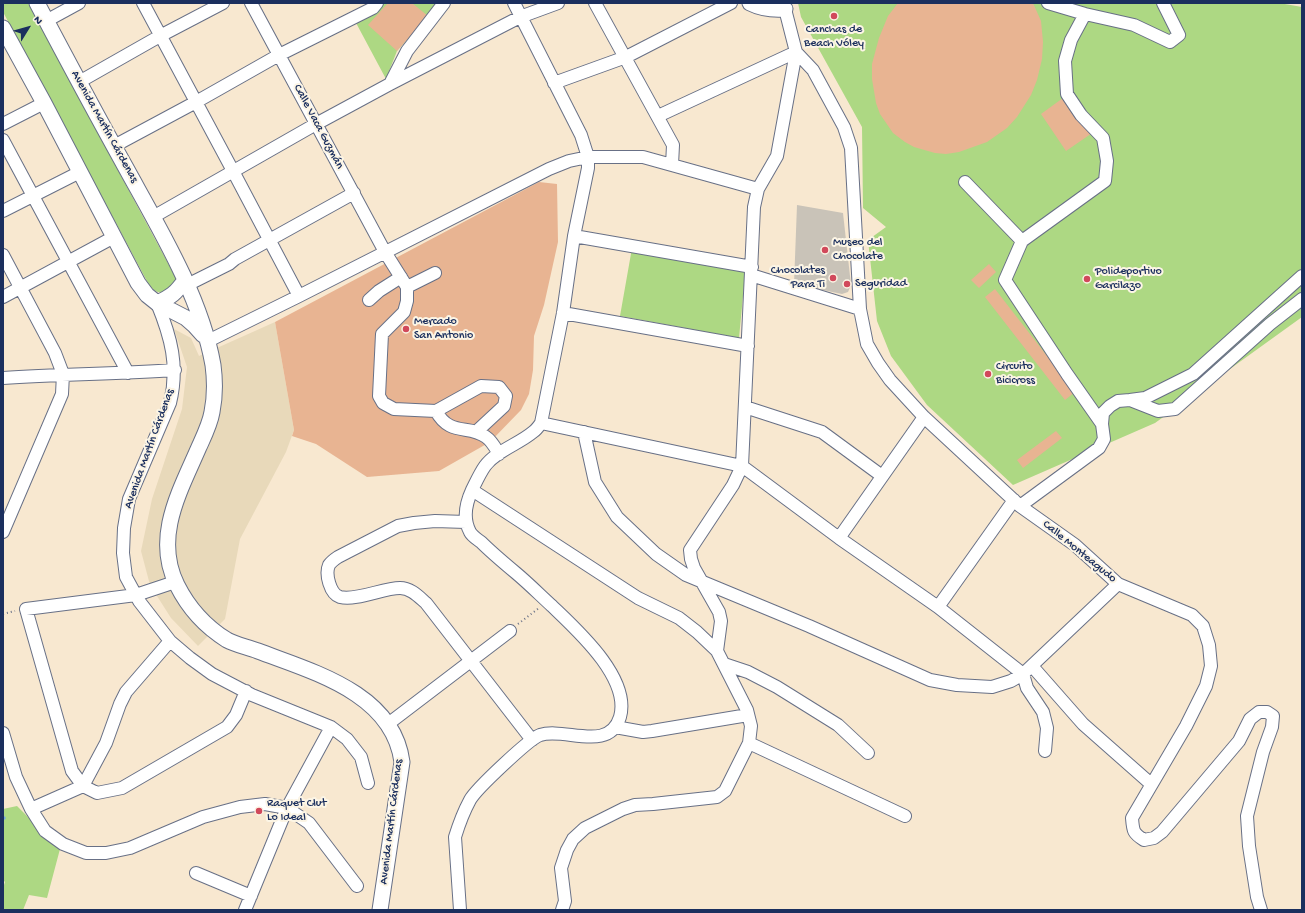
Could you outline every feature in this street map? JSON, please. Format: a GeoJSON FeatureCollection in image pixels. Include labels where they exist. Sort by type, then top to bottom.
{"type":"FeatureCollection","features":[{"type":"Feature","properties":{"kind":"main road","name":"Avenida Martín Cárdenas"},"geometry":{"type":"LineString","coordinates":[[37,3],[153,217],[186,283],[208,341],[214,374],[212,414],[204,436],[179,492],[169,523],[166,546],[168,564],[185,601],[209,627],[229,641],[323,676],[348,688],[388,724],[400,749],[402,762],[380,910]]}},
{"type":"Feature","properties":{"kind":"main road"},"geometry":{"type":"LineString","coordinates":[[750,3],[771,10],[783,5]]}},
{"type":"Feature","properties":{"kind":"main road","name":"Avenida Martín Cárdenas"},"geometry":{"type":"LineString","coordinates":[[3,28],[44,103],[138,284],[147,295],[190,321],[208,341]]}},
{"type":"Feature","properties":{"kind":"main road"},"geometry":{"type":"LineString","coordinates":[[157,302],[169,298],[186,283]]}},
{"type":"Feature","properties":{"kind":"street"},"geometry":{"type":"LineString","coordinates":[[46,21],[79,3]]}},
{"type":"Feature","properties":{"kind":"street"},"geometry":{"type":"LineString","coordinates":[[143,3],[234,171],[299,296]]}},
{"type":"Feature","properties":{"kind":"street"},"geometry":{"type":"LineString","coordinates":[[79,82],[160,36],[223,3]]}},
{"type":"Feature","properties":{"kind":"street","name":"Calle Vaca Guzmán"},"geometry":{"type":"LineString","coordinates":[[251,3],[385,252],[404,282]]}},
{"type":"Feature","properties":{"kind":"street"},"geometry":{"type":"LineString","coordinates":[[114,146],[279,55],[373,8],[377,3]]}},
{"type":"Feature","properties":{"kind":"street"},"geometry":{"type":"LineString","coordinates":[[390,84],[407,51],[444,3]]}},
{"type":"Feature","properties":{"kind":"street"},"geometry":{"type":"LineString","coordinates":[[460,910],[455,837],[470,799],[480,788],[539,735],[554,733],[598,737],[607,735],[615,727],[620,717],[621,702],[615,682],[600,656],[585,638],[471,533],[466,522],[467,504],[472,490],[486,465],[499,454],[534,432],[541,423],[563,313],[574,236],[588,168],[588,157],[581,134],[514,3]]}},
{"type":"Feature","properties":{"kind":"street"},"geometry":{"type":"LineString","coordinates":[[153,217],[316,124],[390,84],[520,17],[558,3]]}},
{"type":"Feature","properties":{"kind":"street"},"geometry":{"type":"LineString","coordinates":[[596,3],[673,145],[672,165]]}},
{"type":"Feature","properties":{"kind":"street"},"geometry":{"type":"LineString","coordinates":[[554,83],[626,57],[731,3]]}},
{"type":"Feature","properties":{"kind":"street"},"geometry":{"type":"LineString","coordinates":[[1048,3],[1085,14],[1134,25],[1170,42],[1179,35],[1163,3]]}},
{"type":"Feature","properties":{"kind":"street"},"geometry":{"type":"LineString","coordinates":[[717,651],[721,621],[720,612],[694,568],[690,550],[733,485],[742,466],[754,207],[758,189],[777,156],[796,52],[783,5]]}},
{"type":"Feature","properties":{"kind":"street"},"geometry":{"type":"LineString","coordinates":[[1085,14],[1071,40],[1065,61],[1067,94],[1081,115],[1103,138],[1107,161],[1105,181],[1022,241],[1005,280],[1102,424]]}},
{"type":"Feature","properties":{"kind":"street"},"geometry":{"type":"LineString","coordinates":[[658,116],[796,52]]}},
{"type":"Feature","properties":{"kind":"street","name":"Calle Monteagudo"},"geometry":{"type":"LineString","coordinates":[[796,52],[813,70],[844,127],[851,148],[860,309],[867,344],[890,380],[924,417],[1017,503],[1075,545],[1118,584],[1192,615],[1203,626],[1209,645],[1211,666],[1206,686],[1186,726],[1132,818],[1135,834],[1144,840],[1154,838],[1162,832],[1239,741],[1250,719],[1259,712],[1267,712],[1273,716],[1272,727],[1263,752],[1247,816],[1249,846],[1257,897],[1261,910]]}},
{"type":"Feature","properties":{"kind":"street"},"geometry":{"type":"LineString","coordinates":[[3,124],[44,103]]}},
{"type":"Feature","properties":{"kind":"street"},"geometry":{"type":"LineString","coordinates":[[3,140],[128,373]]}},
{"type":"Feature","properties":{"kind":"street"},"geometry":{"type":"LineString","coordinates":[[208,341],[549,169],[569,162],[588,157],[643,157],[758,189]]}},
{"type":"Feature","properties":{"kind":"street"},"geometry":{"type":"LineString","coordinates":[[3,211],[80,172]]}},
{"type":"Feature","properties":{"kind":"street"},"geometry":{"type":"LineString","coordinates":[[965,182],[1022,241]]}},
{"type":"Feature","properties":{"kind":"street"},"geometry":{"type":"LineString","coordinates":[[186,283],[229,264],[235,259],[354,193]]}},
{"type":"Feature","properties":{"kind":"street"},"geometry":{"type":"LineString","coordinates":[[574,236],[751,271],[860,309]]}},
{"type":"Feature","properties":{"kind":"street"},"geometry":{"type":"LineString","coordinates":[[3,297],[114,237]]}},
{"type":"Feature","properties":{"kind":"street"},"geometry":{"type":"LineString","coordinates":[[3,255],[55,353],[63,374],[62,394],[3,532]]}},
{"type":"Feature","properties":{"kind":"street"},"geometry":{"type":"LineString","coordinates":[[369,300],[379,291],[435,273]]}},
{"type":"Feature","properties":{"kind":"street"},"geometry":{"type":"LineString","coordinates":[[938,607],[1017,503],[1098,448],[1104,439],[1102,424],[1103,413],[1110,406],[1118,401],[1145,398],[1193,374],[1302,276]]}},
{"type":"Feature","properties":{"kind":"street"},"geometry":{"type":"LineString","coordinates":[[404,282],[407,301],[404,312],[382,334],[379,396],[383,403],[394,409],[436,411],[481,386],[499,386],[506,396],[504,406],[476,432]]}},
{"type":"Feature","properties":{"kind":"street"},"geometry":{"type":"LineString","coordinates":[[1130,400],[1158,411],[1175,410],[1270,324],[1302,299]]}},
{"type":"Feature","properties":{"kind":"street","name":"Avenida Martín Cárdenas"},"geometry":{"type":"LineString","coordinates":[[157,302],[172,348],[175,370],[174,387],[170,403],[129,499],[124,528],[123,553],[126,577],[139,601],[170,641],[212,674],[252,695],[330,727],[347,739],[361,757],[368,783]]}},
{"type":"Feature","properties":{"kind":"street"},"geometry":{"type":"LineString","coordinates":[[563,313],[748,346]]}},
{"type":"Feature","properties":{"kind":"street"},"geometry":{"type":"LineString","coordinates":[[3,378],[63,374],[128,373],[175,370]]}},
{"type":"Feature","properties":{"kind":"street"},"geometry":{"type":"LineString","coordinates":[[745,407],[822,432],[882,476]]}},
{"type":"Feature","properties":{"kind":"street"},"geometry":{"type":"LineString","coordinates":[[436,411],[442,420],[458,429],[476,432],[487,437],[499,454]]}},
{"type":"Feature","properties":{"kind":"street"},"geometry":{"type":"LineString","coordinates":[[839,538],[924,417]]}},
{"type":"Feature","properties":{"kind":"street"},"geometry":{"type":"LineString","coordinates":[[541,423],[742,466],[839,538],[1028,670],[1083,724],[1152,784]]}},
{"type":"Feature","properties":{"kind":"street"},"geometry":{"type":"LineString","coordinates":[[584,432],[595,482],[617,517],[656,554],[686,575],[809,626],[930,680],[957,685],[992,686],[1011,681],[1028,670],[1118,584]]}},
{"type":"Feature","properties":{"kind":"street"},"geometry":{"type":"LineString","coordinates":[[472,490],[626,590],[678,618],[697,632],[717,651],[748,715],[751,726],[749,743],[725,790],[717,797],[653,804],[635,804],[599,820],[573,839],[567,850],[561,868],[566,901],[562,910]]}},
{"type":"Feature","properties":{"kind":"street"},"geometry":{"type":"LineString","coordinates":[[466,522],[435,521],[398,526],[338,557],[330,563],[327,571],[332,591],[338,596],[348,598],[401,588],[411,591],[426,603],[532,740]]}},
{"type":"Feature","properties":{"kind":"street"},"geometry":{"type":"LineString","coordinates":[[175,582],[136,595],[26,608],[72,770],[83,786],[97,793],[122,788],[227,727],[236,715],[246,691]]}},
{"type":"Feature","properties":{"kind":"street"},"geometry":{"type":"LineString","coordinates":[[388,724],[510,631]]}},
{"type":"Feature","properties":{"kind":"street"},"geometry":{"type":"LineString","coordinates":[[31,810],[83,786],[106,743],[120,704],[126,692],[170,641]]}},
{"type":"Feature","properties":{"kind":"street"},"geometry":{"type":"LineString","coordinates":[[724,664],[748,672],[777,687],[838,725],[868,753]]}},
{"type":"Feature","properties":{"kind":"street"},"geometry":{"type":"LineString","coordinates":[[1028,670],[1027,688],[1043,712],[1047,728],[1045,751]]}},
{"type":"Feature","properties":{"kind":"street"},"geometry":{"type":"LineString","coordinates":[[615,727],[643,732],[748,715]]}},
{"type":"Feature","properties":{"kind":"street"},"geometry":{"type":"LineString","coordinates":[[245,910],[287,808],[330,727]]}},
{"type":"Feature","properties":{"kind":"street"},"geometry":{"type":"LineString","coordinates":[[3,733],[16,777],[31,810],[45,831],[63,844],[86,852],[106,853],[130,848],[203,817],[240,807],[265,804],[287,808],[309,823],[357,886]]}},
{"type":"Feature","properties":{"kind":"street"},"geometry":{"type":"LineString","coordinates":[[749,743],[905,816]]}},
{"type":"Feature","properties":{"kind":"street"},"geometry":{"type":"LineString","coordinates":[[196,873],[251,896]]}},
{"type":"Feature","properties":{"kind":"path"},"geometry":{"type":"LineString","coordinates":[[510,631],[547,602]]}},
{"type":"Feature","properties":{"kind":"shaded area","name":"Chocolates Para Ti"},"geometry":{"type":"Polygon","coordinates":[[[797,205],[843,213],[851,285],[848,292],[842,294],[794,284],[797,205]]]}},
{"type":"Feature","properties":{"kind":"shaded area"},"geometry":{"type":"Polygon","coordinates":[[[275,322],[294,430],[286,452],[240,539],[225,619],[198,646],[171,618],[150,585],[141,551],[152,499],[182,409],[187,367],[174,329],[191,338],[199,356],[275,322]]]}},
{"type":"Feature","properties":{"kind":"green space"},"geometry":{"type":"Polygon","coordinates":[[[3,3],[28,3],[177,280],[164,292],[157,292],[149,285],[3,12],[3,3]]]}},
{"type":"Feature","properties":{"kind":"green space"},"geometry":{"type":"Polygon","coordinates":[[[383,3],[436,4],[428,16],[397,51],[386,79],[355,21],[379,9],[383,3]]]}},
{"type":"Feature","properties":{"kind":"green space","name":"Polideportivo Garcilazo"},"geometry":{"type":"Polygon","coordinates":[[[798,3],[1279,3],[1302,7],[1302,317],[1155,423],[1013,485],[927,405],[891,356],[877,321],[868,240],[886,227],[863,208],[862,127],[801,17],[798,3]]]}},
{"type":"Feature","properties":{"kind":"green space"},"geometry":{"type":"Polygon","coordinates":[[[632,248],[746,265],[739,338],[620,316],[632,248]]]}},
{"type":"Feature","properties":{"kind":"green space"},"geometry":{"type":"Polygon","coordinates":[[[17,806],[60,849],[47,898],[29,895],[23,910],[3,910],[3,888],[5,882],[3,880],[3,809],[17,806]]]}},
{"type":"Feature","properties":{"kind":"building"},"geometry":{"type":"Polygon","coordinates":[[[388,3],[412,3],[428,16],[397,51],[368,25],[388,3]]]}},
{"type":"Feature","properties":{"kind":"building"},"geometry":{"type":"Polygon","coordinates":[[[898,3],[1033,3],[1041,21],[1043,42],[1042,59],[1037,80],[1031,95],[1017,117],[1007,128],[987,142],[959,152],[946,154],[935,153],[914,147],[893,133],[880,114],[876,103],[872,79],[872,64],[879,38],[888,16],[898,3]]]}},
{"type":"Feature","properties":{"kind":"building"},"geometry":{"type":"Polygon","coordinates":[[[1063,98],[1098,129],[1066,151],[1041,114],[1063,98]]]}},
{"type":"Feature","properties":{"kind":"building","name":"Mercado San Antonio"},"geometry":{"type":"Polygon","coordinates":[[[539,182],[557,184],[558,242],[544,305],[534,336],[533,370],[529,394],[521,410],[490,442],[439,471],[367,477],[316,444],[292,436],[294,430],[275,322],[539,182]]]}},
{"type":"Feature","properties":{"kind":"building"},"geometry":{"type":"Polygon","coordinates":[[[989,264],[996,272],[979,288],[971,280],[989,264]]]}},
{"type":"Feature","properties":{"kind":"building"},"geometry":{"type":"Polygon","coordinates":[[[995,289],[1075,392],[1065,400],[985,297],[995,289]]]}},
{"type":"Feature","properties":{"kind":"building"},"geometry":{"type":"Polygon","coordinates":[[[1056,431],[1062,438],[1023,468],[1017,460],[1056,431]]]}},
{"type":"Feature","properties":{"kind":"place","name":"Canchas de Beach Vóley"},"geometry":{"type":"Point","coordinates":[834,16]}},
{"type":"Feature","properties":{"kind":"place","name":"Museo del Chocolate"},"geometry":{"type":"Point","coordinates":[825,250]}},
{"type":"Feature","properties":{"kind":"place","name":"Chocolates Para Ti"},"geometry":{"type":"Point","coordinates":[833,278]}},
{"type":"Feature","properties":{"kind":"place","name":"Polideportivo Garcilazo"},"geometry":{"type":"Point","coordinates":[1087,279]}},
{"type":"Feature","properties":{"kind":"place","name":"Seguridad"},"geometry":{"type":"Point","coordinates":[847,284]}},
{"type":"Feature","properties":{"kind":"place","name":"Mercado San Antonio"},"geometry":{"type":"Point","coordinates":[406,329]}},
{"type":"Feature","properties":{"kind":"place","name":"Circuito Bicicross"},"geometry":{"type":"Point","coordinates":[988,374]}},
{"type":"Feature","properties":{"kind":"place","name":"Raquet Clut Lo Ideal"},"geometry":{"type":"Point","coordinates":[259,811]}}]}
